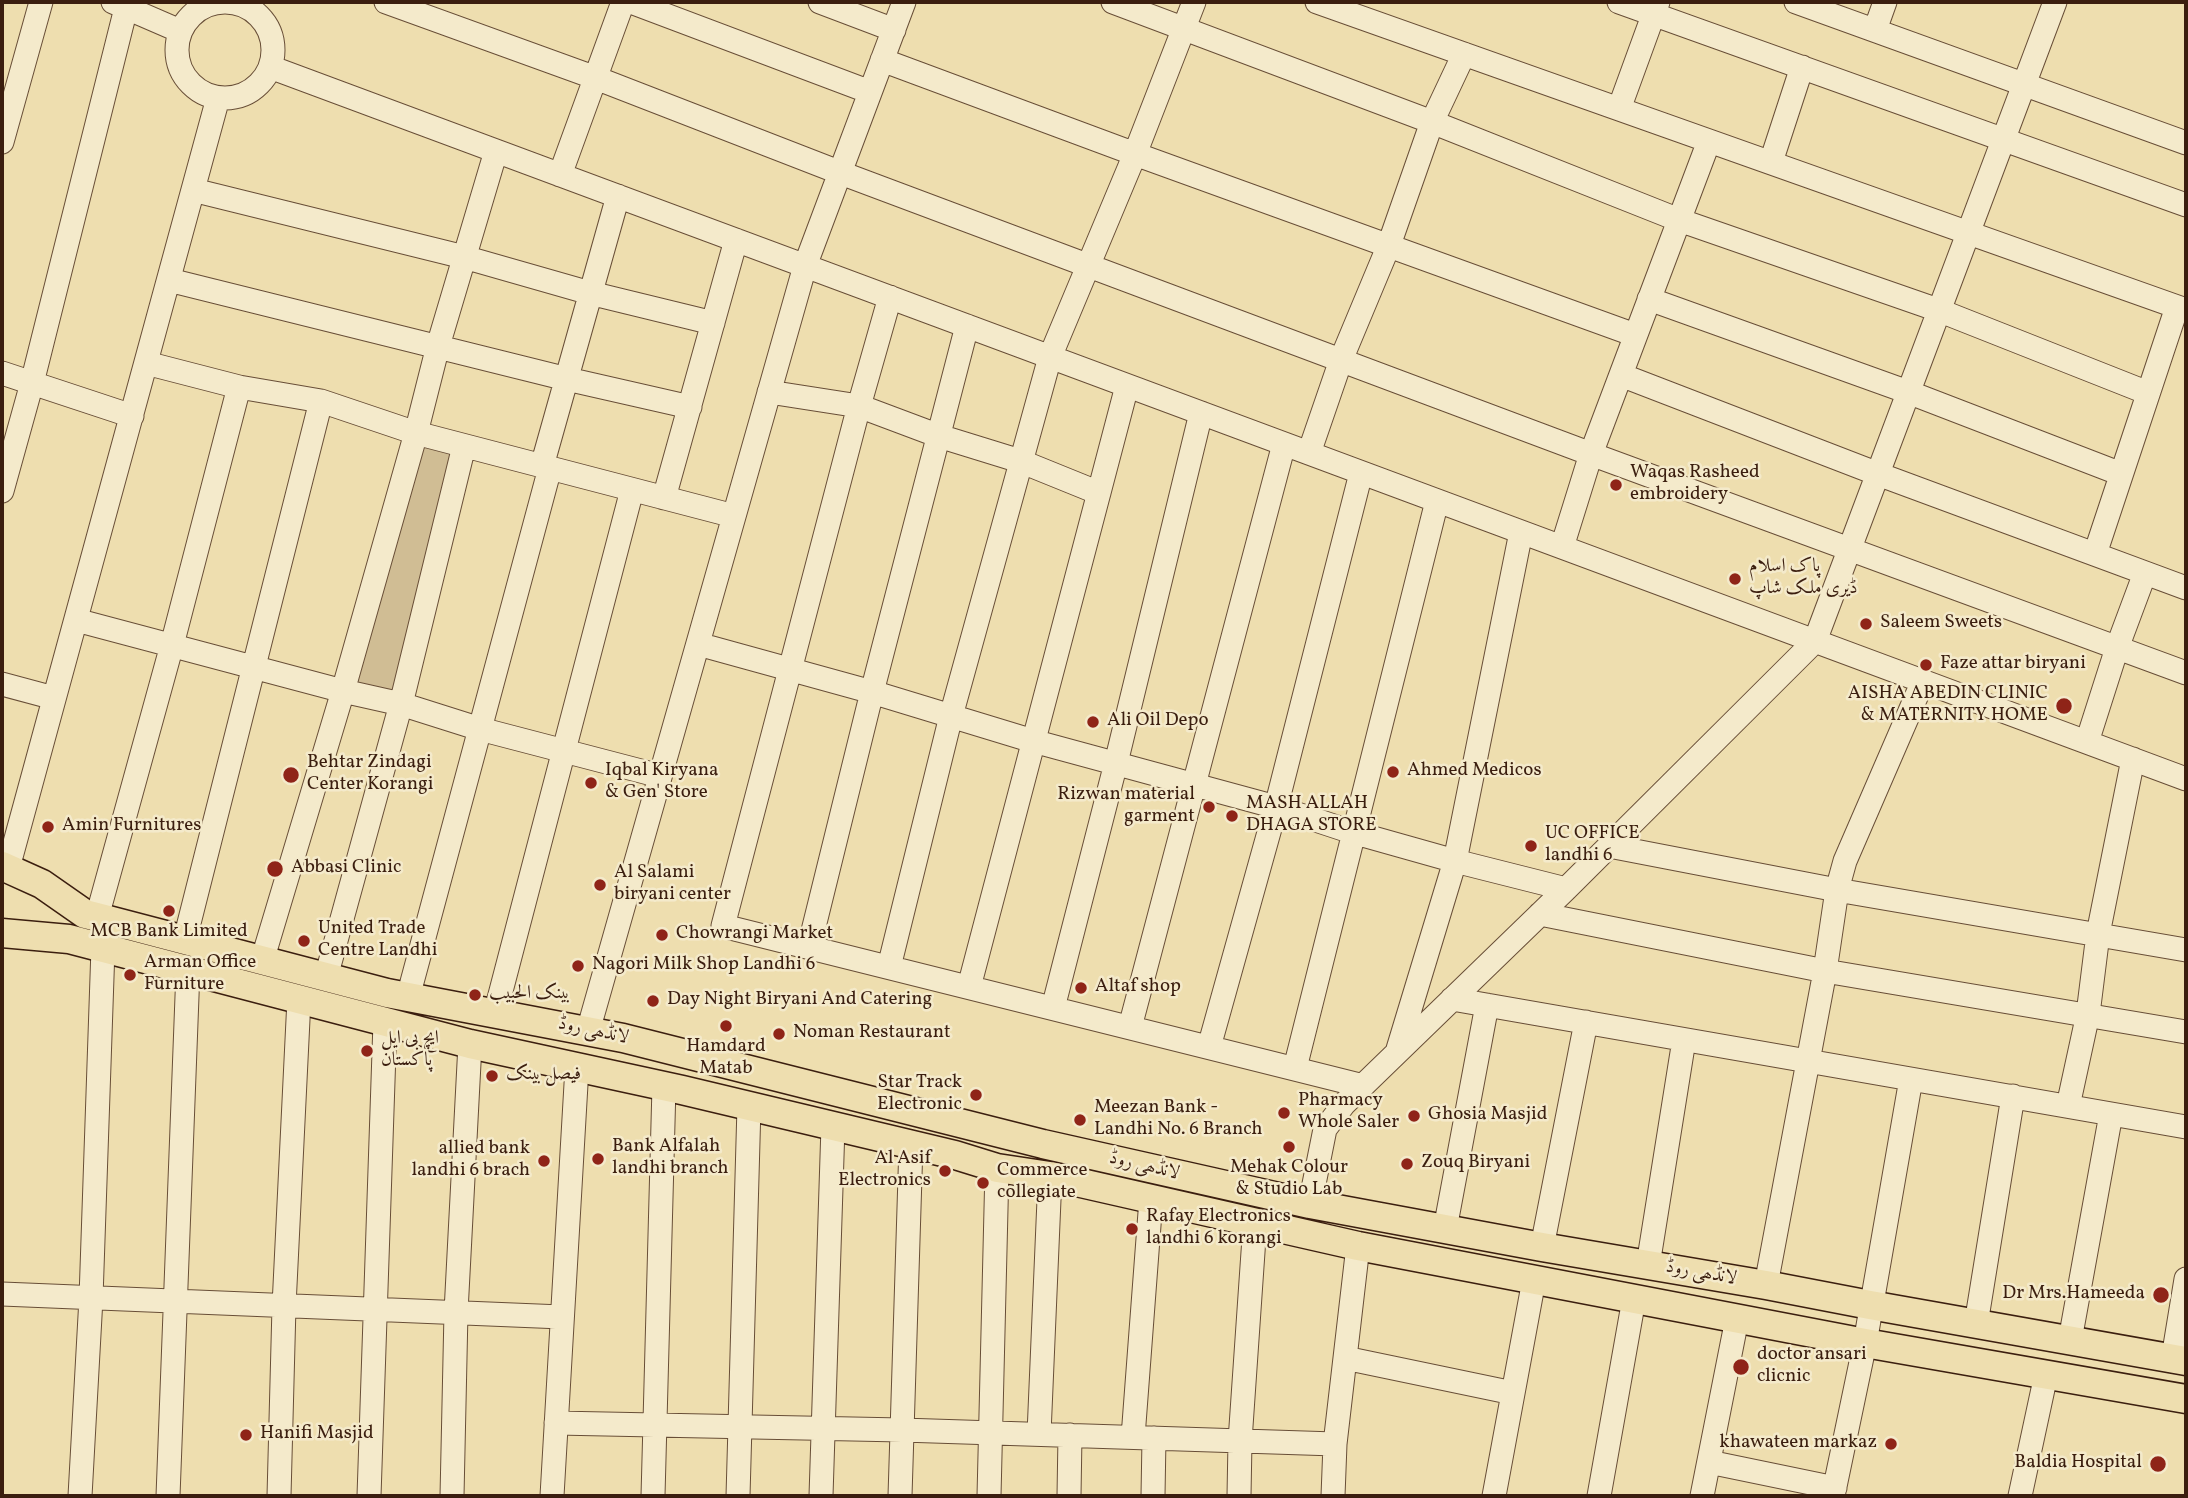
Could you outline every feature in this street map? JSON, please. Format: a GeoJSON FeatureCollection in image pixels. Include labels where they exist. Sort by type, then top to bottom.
{"type":"FeatureCollection","features":[{"type":"Feature","properties":{"kind":"main road","name":"لانڈھی روڈ"},"geometry":{"type":"LineString","coordinates":[[5,867],[41,884],[85,914],[408,997],[623,1038],[1043,1144],[1310,1204],[2179,1359]]}},
{"type":"Feature","properties":{"kind":"main road"},"geometry":{"type":"LineString","coordinates":[[11,934],[38,925],[46,915],[41,884]]}},
{"type":"Feature","properties":{"kind":"main road","name":"لانڈھی روڈ"},"geometry":{"type":"LineString","coordinates":[[11,934],[69,939],[470,1044],[911,1144],[997,1168],[1050,1176],[1358,1246],[1865,1343],[2186,1399]]}},
{"type":"Feature","properties":{"kind":"main road"},"geometry":{"type":"LineString","coordinates":[[561,1025],[567,1065]]}},
{"type":"Feature","properties":{"kind":"main road"},"geometry":{"type":"LineString","coordinates":[[616,1076],[623,1038]]}},
{"type":"Feature","properties":{"kind":"street"},"geometry":{"type":"LineString","coordinates":[[2,142],[41,2]]}},
{"type":"Feature","properties":{"kind":"street"},"geometry":{"type":"LineString","coordinates":[[222,2],[237,3],[252,11],[263,22],[271,36],[273,51],[270,67],[262,81],[250,92],[218,98],[203,93],[190,84],[181,71],[177,55],[180,31],[194,13],[207,6],[222,2]]}},
{"type":"Feature","properties":{"kind":"street"},"geometry":{"type":"LineString","coordinates":[[386,2],[596,78],[841,173],[1591,454],[2186,673]]}},
{"type":"Feature","properties":{"kind":"street"},"geometry":{"type":"LineString","coordinates":[[560,175],[623,2]]}},
{"type":"Feature","properties":{"kind":"street"},"geometry":{"type":"LineString","coordinates":[[631,2],[870,92]]}},
{"type":"Feature","properties":{"kind":"street"},"geometry":{"type":"LineString","coordinates":[[820,2],[894,30]]}},
{"type":"Feature","properties":{"kind":"street"},"geometry":{"type":"LineString","coordinates":[[589,1031],[805,266],[904,2]]}},
{"type":"Feature","properties":{"kind":"street"},"geometry":{"type":"LineString","coordinates":[[1113,2],[1432,122],[1679,220],[1938,310],[2148,393]]}},
{"type":"Feature","properties":{"kind":"street"},"geometry":{"type":"LineString","coordinates":[[889,967],[951,716],[1050,357],[1135,154],[1194,2]]}},
{"type":"Feature","properties":{"kind":"street"},"geometry":{"type":"LineString","coordinates":[[1619,2],[1656,8],[1802,67],[2186,205]]}},
{"type":"Feature","properties":{"kind":"street"},"geometry":{"type":"LineString","coordinates":[[1797,2],[2186,143]]}},
{"type":"Feature","properties":{"kind":"street"},"geometry":{"type":"LineString","coordinates":[[1875,30],[1885,2]]}},
{"type":"Feature","properties":{"kind":"street"},"geometry":{"type":"LineString","coordinates":[[1310,1204],[1325,1129],[1344,1104],[1566,889],[1815,641],[2055,2]]}},
{"type":"Feature","properties":{"kind":"street"},"geometry":{"type":"LineString","coordinates":[[1327,3],[2182,308],[2148,393],[2095,554]]}},
{"type":"Feature","properties":{"kind":"street"},"geometry":{"type":"LineString","coordinates":[[2,491],[32,383],[120,5],[180,31]]}},
{"type":"Feature","properties":{"kind":"street"},"geometry":{"type":"LineString","coordinates":[[1619,109],[1656,8]]}},
{"type":"Feature","properties":{"kind":"street"},"geometry":{"type":"LineString","coordinates":[[1309,453],[1341,360],[1389,245],[1432,122],[1464,54]]}},
{"type":"Feature","properties":{"kind":"street"},"geometry":{"type":"LineString","coordinates":[[882,60],[1635,335]]}},
{"type":"Feature","properties":{"kind":"street"},"geometry":{"type":"LineString","coordinates":[[270,67],[2186,779]]}},
{"type":"Feature","properties":{"kind":"street"},"geometry":{"type":"LineString","coordinates":[[1771,162],[1802,67]]}},
{"type":"Feature","properties":{"kind":"street"},"geometry":{"type":"LineString","coordinates":[[5,867],[76,620],[218,98]]}},
{"type":"Feature","properties":{"kind":"street"},"geometry":{"type":"LineString","coordinates":[[1562,547],[1591,454],[1709,141]]}},
{"type":"Feature","properties":{"kind":"street"},"geometry":{"type":"LineString","coordinates":[[262,961],[343,691],[438,346],[496,151]]}},
{"type":"Feature","properties":{"kind":"street"},"geometry":{"type":"LineString","coordinates":[[193,190],[464,257],[590,293],[713,323]]}},
{"type":"Feature","properties":{"kind":"street"},"geometry":{"type":"LineString","coordinates":[[408,997],[480,729],[566,379],[618,196]]}},
{"type":"Feature","properties":{"kind":"street"},"geometry":{"type":"LineString","coordinates":[[664,498],[736,240]]}},
{"type":"Feature","properties":{"kind":"street"},"geometry":{"type":"LineString","coordinates":[[169,280],[566,379],[690,407]]}},
{"type":"Feature","properties":{"kind":"street"},"geometry":{"type":"LineString","coordinates":[[890,298],[859,406],[723,926],[1363,1086]]}},
{"type":"Feature","properties":{"kind":"street"},"geometry":{"type":"LineString","coordinates":[[1649,299],[1908,392],[2121,474]]}},
{"type":"Feature","properties":{"kind":"street"},"geometry":{"type":"LineString","coordinates":[[809,947],[967,326]]}},
{"type":"Feature","properties":{"kind":"street"},"geometry":{"type":"LineString","coordinates":[[146,363],[239,387],[321,401],[416,433],[734,516]]}},
{"type":"Feature","properties":{"kind":"street"},"geometry":{"type":"LineString","coordinates":[[2,373],[132,416]]}},
{"type":"Feature","properties":{"kind":"street"},"geometry":{"type":"LineString","coordinates":[[1621,374],[1878,474],[2186,588]]}},
{"type":"Feature","properties":{"kind":"street"},"geometry":{"type":"LineString","coordinates":[[969,987],[1127,386]]}},
{"type":"Feature","properties":{"kind":"street"},"geometry":{"type":"LineString","coordinates":[[97,917],[239,387]]}},
{"type":"Feature","properties":{"kind":"street"},"geometry":{"type":"LineString","coordinates":[[769,392],[859,406],[939,436],[1020,461],[1099,493]]}},
{"type":"Feature","properties":{"kind":"street"},"geometry":{"type":"LineString","coordinates":[[185,939],[321,401]]}},
{"type":"Feature","properties":{"kind":"street"},"geometry":{"type":"LineString","coordinates":[[1053,1008],[1201,413]]}},
{"type":"Feature","properties":{"kind":"street"},"geometry":{"type":"LineString","coordinates":[[1130,1027],[1284,444]]}},
{"type":"Feature","properties":{"kind":"street"},"geometry":{"type":"LineString","coordinates":[[326,977],[401,704],[464,446]]}},
{"type":"Feature","properties":{"kind":"street"},"geometry":{"type":"LineString","coordinates":[[1209,1047],[1276,807],[1361,473]]}},
{"type":"Feature","properties":{"kind":"street"},"geometry":{"type":"LineString","coordinates":[[495,1014],[632,489]]}},
{"type":"Feature","properties":{"kind":"street"},"geometry":{"type":"LineString","coordinates":[[1294,1068],[1437,501]]}},
{"type":"Feature","properties":{"kind":"street"},"geometry":{"type":"LineString","coordinates":[[1398,1052],[1455,861],[1521,532]]}},
{"type":"Feature","properties":{"kind":"street"},"geometry":{"type":"LineString","coordinates":[[2087,742],[2117,648],[2145,573]]}},
{"type":"Feature","properties":{"kind":"street"},"geometry":{"type":"LineString","coordinates":[[76,620],[401,704],[480,729],[660,776]]}},
{"type":"Feature","properties":{"kind":"street"},"geometry":{"type":"LineString","coordinates":[[698,644],[872,692],[1033,741],[1276,807],[1352,832],[1566,889]]}},
{"type":"Feature","properties":{"kind":"street"},"geometry":{"type":"LineString","coordinates":[[1766,1285],[1825,971],[1837,890],[1845,861],[1923,681]]}},
{"type":"Feature","properties":{"kind":"street"},"geometry":{"type":"LineString","coordinates":[[2,684],[54,698]]}},
{"type":"Feature","properties":{"kind":"street"},"geometry":{"type":"LineString","coordinates":[[2068,1106],[2088,1014],[2098,934],[2133,760]]}},
{"type":"Feature","properties":{"kind":"street"},"geometry":{"type":"LineString","coordinates":[[1609,846],[1837,890],[2186,950]]}},
{"type":"Feature","properties":{"kind":"street"},"geometry":{"type":"LineString","coordinates":[[1540,914],[1825,971],[2186,1031]]}},
{"type":"Feature","properties":{"kind":"street"},"geometry":{"type":"LineString","coordinates":[[80,1496],[91,1298],[103,948]]}},
{"type":"Feature","properties":{"kind":"street"},"geometry":{"type":"LineString","coordinates":[[168,1496],[188,970]]}},
{"type":"Feature","properties":{"kind":"street"},"geometry":{"type":"LineString","coordinates":[[279,1496],[284,1306],[299,999]]}},
{"type":"Feature","properties":{"kind":"street"},"geometry":{"type":"LineString","coordinates":[[1452,999],[2186,1127]]}},
{"type":"Feature","properties":{"kind":"street"},"geometry":{"type":"LineString","coordinates":[[1445,1229],[1487,1005]]}},
{"type":"Feature","properties":{"kind":"street"},"geometry":{"type":"LineString","coordinates":[[369,1496],[385,1022]]}},
{"type":"Feature","properties":{"kind":"street"},"geometry":{"type":"LineString","coordinates":[[1542,1247],[1586,1023]]}},
{"type":"Feature","properties":{"kind":"street"},"geometry":{"type":"LineString","coordinates":[[1648,1265],[1685,1040]]}},
{"type":"Feature","properties":{"kind":"street"},"geometry":{"type":"LineString","coordinates":[[452,1496],[456,1312],[470,1044]]}},
{"type":"Feature","properties":{"kind":"street"},"geometry":{"type":"LineString","coordinates":[[552,1496],[562,1317],[567,1065]]}},
{"type":"Feature","properties":{"kind":"street"},"geometry":{"type":"LineString","coordinates":[[1709,1462],[1834,1492],[1865,1343],[1911,1079]]}},
{"type":"Feature","properties":{"kind":"street"},"geometry":{"type":"LineString","coordinates":[[653,1496],[664,1086]]}},
{"type":"Feature","properties":{"kind":"street"},"geometry":{"type":"LineString","coordinates":[[1976,1324],[2012,1096]]}},
{"type":"Feature","properties":{"kind":"street"},"geometry":{"type":"LineString","coordinates":[[738,1496],[749,1106]]}},
{"type":"Feature","properties":{"kind":"street"},"geometry":{"type":"LineString","coordinates":[[2070,1340],[2111,1114]]}},
{"type":"Feature","properties":{"kind":"street"},"geometry":{"type":"LineString","coordinates":[[821,1496],[833,1126]]}},
{"type":"Feature","properties":{"kind":"street"},"geometry":{"type":"LineString","coordinates":[[900,1496],[911,1144]]}},
{"type":"Feature","properties":{"kind":"street"},"geometry":{"type":"LineString","coordinates":[[989,1496],[997,1168]]}},
{"type":"Feature","properties":{"kind":"street"},"geometry":{"type":"LineString","coordinates":[[1039,1434],[1050,1176]]}},
{"type":"Feature","properties":{"kind":"street"},"geometry":{"type":"LineString","coordinates":[[1151,1199],[1143,1437],[1153,1496]]}},
{"type":"Feature","properties":{"kind":"street"},"geometry":{"type":"LineString","coordinates":[[1239,1496],[1240,1441],[1255,1223]]}},
{"type":"Feature","properties":{"kind":"street"},"geometry":{"type":"LineString","coordinates":[[1333,1496],[1335,1444],[1358,1246]]}},
{"type":"Feature","properties":{"kind":"street"},"geometry":{"type":"LineString","coordinates":[[2179,1359],[2186,1279]]}},
{"type":"Feature","properties":{"kind":"street"},"geometry":{"type":"LineString","coordinates":[[1494,1496],[1534,1280]]}},
{"type":"Feature","properties":{"kind":"street"},"geometry":{"type":"LineString","coordinates":[[2,1294],[562,1317]]}},
{"type":"Feature","properties":{"kind":"street"},"geometry":{"type":"LineString","coordinates":[[1599,1496],[1634,1299]]}},
{"type":"Feature","properties":{"kind":"street"},"geometry":{"type":"LineString","coordinates":[[1702,1496],[1737,1319]]}},
{"type":"Feature","properties":{"kind":"street"},"geometry":{"type":"LineString","coordinates":[[1345,1358],[1513,1393]]}},
{"type":"Feature","properties":{"kind":"street"},"geometry":{"type":"LineString","coordinates":[[2020,1496],[2046,1375]]}},
{"type":"Feature","properties":{"kind":"street"},"geometry":{"type":"LineString","coordinates":[[556,1423],[902,1430],[1335,1444]]}},
{"type":"Feature","properties":{"kind":"street"},"geometry":{"type":"LineString","coordinates":[[1069,1496],[1070,1435]]}},
{"type":"Feature","properties":{"kind":"shaded area"},"geometry":{"type":"Polygon","coordinates":[[[416,433],[464,446],[401,704],[343,691],[416,433]]]}},
{"type":"Feature","properties":{"kind":"place","name":"Waqas Rasheed embroidery"},"geometry":{"type":"Point","coordinates":[1616,485]}},
{"type":"Feature","properties":{"kind":"place","name":"پاک اسلام ڈیری ملک شاپ"},"geometry":{"type":"Point","coordinates":[1735,579]}},
{"type":"Feature","properties":{"kind":"place","name":"Saleem Sweets"},"geometry":{"type":"Point","coordinates":[1866,624]}},
{"type":"Feature","properties":{"kind":"place","name":"Faze attar biryani"},"geometry":{"type":"Point","coordinates":[1926,665]}},
{"type":"Feature","properties":{"kind":"place","name":"AISHA ABEDIN CLINIC & MATERNITY HOME"},"geometry":{"type":"Point","coordinates":[2064,706]}},
{"type":"Feature","properties":{"kind":"place","name":"Ali Oil Depo"},"geometry":{"type":"Point","coordinates":[1093,722]}},
{"type":"Feature","properties":{"kind":"place","name":"Ahmed Medicos"},"geometry":{"type":"Point","coordinates":[1393,772]}},
{"type":"Feature","properties":{"kind":"place","name":"Behtar Zindagi Center Korangi"},"geometry":{"type":"Point","coordinates":[291,775]}},
{"type":"Feature","properties":{"kind":"place","name":"Iqbal Kiryana & Gen' Store"},"geometry":{"type":"Point","coordinates":[591,783]}},
{"type":"Feature","properties":{"kind":"place","name":"Rizwan material garment"},"geometry":{"type":"Point","coordinates":[1209,807]}},
{"type":"Feature","properties":{"kind":"place","name":"MASH ALLAH DHAGA STORE"},"geometry":{"type":"Point","coordinates":[1232,816]}},
{"type":"Feature","properties":{"kind":"place","name":"Amin Furnitures"},"geometry":{"type":"Point","coordinates":[48,827]}},
{"type":"Feature","properties":{"kind":"place","name":"UC OFFICE landhi 6"},"geometry":{"type":"Point","coordinates":[1531,846]}},
{"type":"Feature","properties":{"kind":"place","name":"Abbasi Clinic"},"geometry":{"type":"Point","coordinates":[275,869]}},
{"type":"Feature","properties":{"kind":"place","name":"Al Salami biryani center"},"geometry":{"type":"Point","coordinates":[600,885]}},
{"type":"Feature","properties":{"kind":"place","name":"MCB Bank Limited"},"geometry":{"type":"Point","coordinates":[169,911]}},
{"type":"Feature","properties":{"kind":"place","name":"Chowrangi Market"},"geometry":{"type":"Point","coordinates":[662,935]}},
{"type":"Feature","properties":{"kind":"place","name":"United Trade Centre Landhi"},"geometry":{"type":"Point","coordinates":[304,941]}},
{"type":"Feature","properties":{"kind":"place","name":"Nagori Milk Shop Landhi 6"},"geometry":{"type":"Point","coordinates":[578,966]}},
{"type":"Feature","properties":{"kind":"place","name":"Arman Office Furniture"},"geometry":{"type":"Point","coordinates":[130,975]}},
{"type":"Feature","properties":{"kind":"place","name":"Altaf shop"},"geometry":{"type":"Point","coordinates":[1081,988]}},
{"type":"Feature","properties":{"kind":"place","name":"بينک الحبيب"},"geometry":{"type":"Point","coordinates":[475,995]}},
{"type":"Feature","properties":{"kind":"place","name":"Day Night Biryani And Catering"},"geometry":{"type":"Point","coordinates":[653,1001]}},
{"type":"Feature","properties":{"kind":"place","name":"Hamdard Matab"},"geometry":{"type":"Point","coordinates":[726,1026]}},
{"type":"Feature","properties":{"kind":"place","name":"Noman Restaurant"},"geometry":{"type":"Point","coordinates":[779,1034]}},
{"type":"Feature","properties":{"kind":"place","name":"ایچ بی ایل پاکستان"},"geometry":{"type":"Point","coordinates":[367,1051]}},
{"type":"Feature","properties":{"kind":"place","name":"فیصل بینک"},"geometry":{"type":"Point","coordinates":[492,1076]}},
{"type":"Feature","properties":{"kind":"place","name":"Star Track Electronic"},"geometry":{"type":"Point","coordinates":[976,1095]}},
{"type":"Feature","properties":{"kind":"place","name":"Pharmacy Whole Saler"},"geometry":{"type":"Point","coordinates":[1284,1113]}},
{"type":"Feature","properties":{"kind":"place","name":"Ghosia Masjid"},"geometry":{"type":"Point","coordinates":[1414,1116]}},
{"type":"Feature","properties":{"kind":"place","name":"Meezan Bank - Landhi No. 6 Branch"},"geometry":{"type":"Point","coordinates":[1080,1120]}},
{"type":"Feature","properties":{"kind":"place","name":"Mehak Colour & Studio Lab"},"geometry":{"type":"Point","coordinates":[1289,1147]}},
{"type":"Feature","properties":{"kind":"place","name":"Bank Alfalah landhi branch"},"geometry":{"type":"Point","coordinates":[598,1159]}},
{"type":"Feature","properties":{"kind":"place","name":"allied bank landhi 6 brach"},"geometry":{"type":"Point","coordinates":[544,1161]}},
{"type":"Feature","properties":{"kind":"place","name":"Zouq Biryani"},"geometry":{"type":"Point","coordinates":[1407,1164]}},
{"type":"Feature","properties":{"kind":"place","name":"Al Asif Electronics"},"geometry":{"type":"Point","coordinates":[945,1171]}},
{"type":"Feature","properties":{"kind":"place","name":"Commerce collegiate"},"geometry":{"type":"Point","coordinates":[983,1183]}},
{"type":"Feature","properties":{"kind":"place","name":"Rafay Electronics landhi 6 korangi"},"geometry":{"type":"Point","coordinates":[1132,1229]}},
{"type":"Feature","properties":{"kind":"place","name":"Dr Mrs.Hameeda"},"geometry":{"type":"Point","coordinates":[2161,1295]}},
{"type":"Feature","properties":{"kind":"place","name":"doctor ansari clicnic"},"geometry":{"type":"Point","coordinates":[1741,1367]}},
{"type":"Feature","properties":{"kind":"place","name":"Hanifi Masjid"},"geometry":{"type":"Point","coordinates":[246,1435]}},
{"type":"Feature","properties":{"kind":"place","name":"khawateen markaz"},"geometry":{"type":"Point","coordinates":[1891,1444]}},
{"type":"Feature","properties":{"kind":"place","name":"Baldia Hospital"},"geometry":{"type":"Point","coordinates":[2158,1464]}}]}
